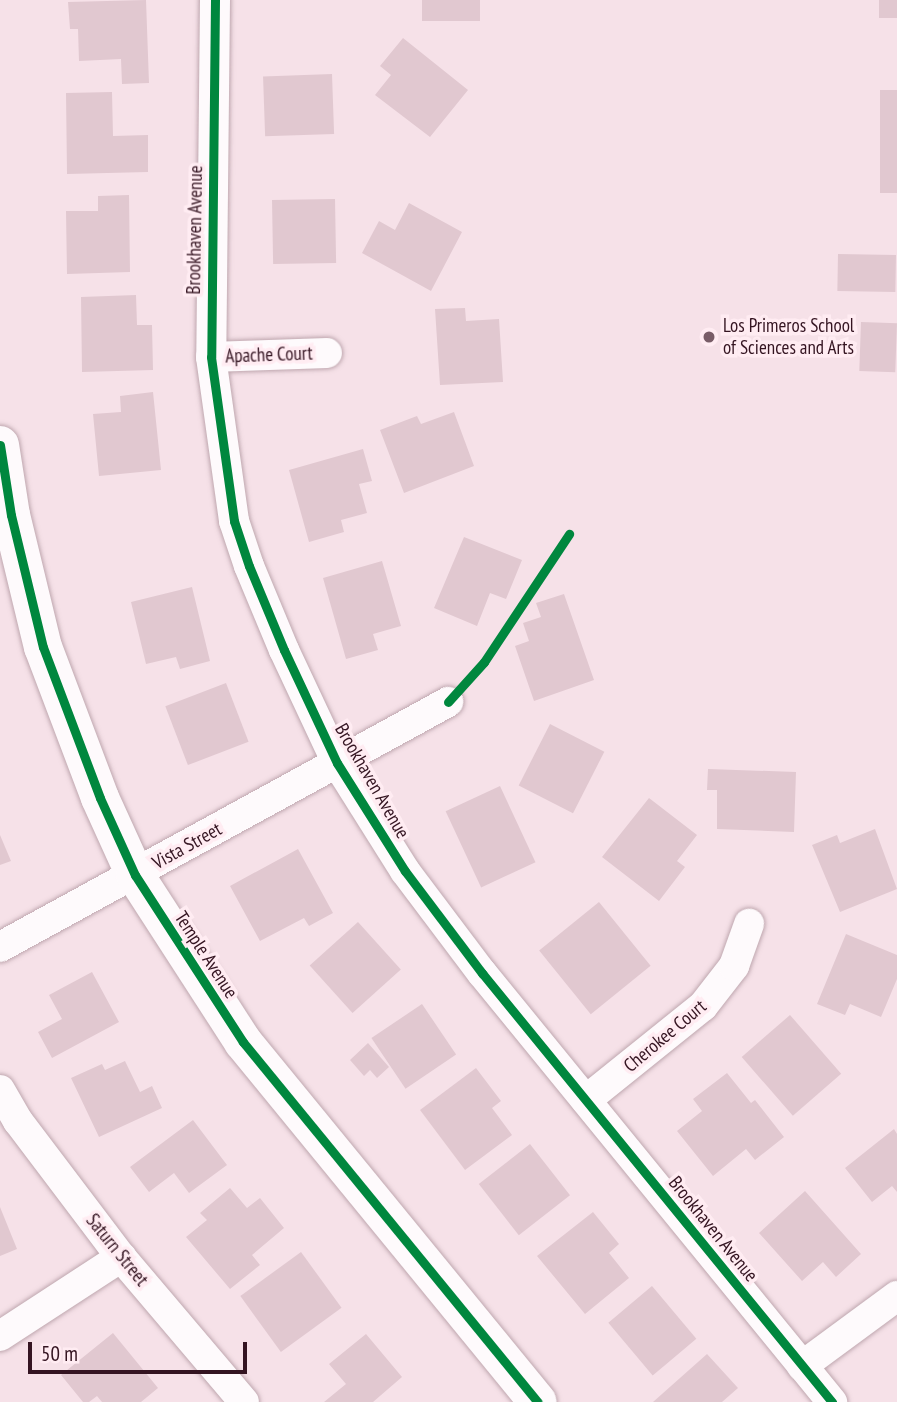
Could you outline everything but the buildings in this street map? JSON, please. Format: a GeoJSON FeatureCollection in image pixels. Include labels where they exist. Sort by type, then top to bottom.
{"type":"FeatureCollection","features":[{"type":"Feature","properties":{"kind":"main road","name":"Temple Avenue"},"geometry":{"type":"LineString","coordinates":[[0,445],[16,540],[43,647],[85,761],[135,875],[243,1042],[538,1402]]}},
{"type":"Feature","properties":{"kind":"street","name":"Brookhaven Avenue"},"geometry":{"type":"LineString","coordinates":[[215,0],[211,357],[225,472],[234,521],[249,566],[337,763],[405,871],[442,922],[832,1402]]}},
{"type":"Feature","properties":{"kind":"street","name":"Apache Court"},"geometry":{"type":"LineString","coordinates":[[211,357],[327,353]]}},
{"type":"Feature","properties":{"kind":"street","name":"Vista Street"},"geometry":{"type":"LineString","coordinates":[[0,947],[448,702]]}},
{"type":"Feature","properties":{"kind":"street","name":"Cherokee Court"},"geometry":{"type":"LineString","coordinates":[[586,1100],[703,1006],[734,965],[749,924]]}},
{"type":"Feature","properties":{"kind":"street","name":"Saturn Street"},"geometry":{"type":"LineString","coordinates":[[0,1090],[18,1121],[121,1256],[244,1402]]}},
{"type":"Feature","properties":{"kind":"street"},"geometry":{"type":"LineString","coordinates":[[0,1336],[121,1256]]}},
{"type":"Feature","properties":{"kind":"street"},"geometry":{"type":"LineString","coordinates":[[802,1366],[897,1296]]}},
{"type":"Feature","properties":{"kind":"cycle path"},"geometry":{"type":"LineString","coordinates":[[215,0],[211,357],[234,521],[249,566],[284,650],[337,763],[405,871],[482,973],[832,1402]]}},
{"type":"Feature","properties":{"kind":"cycle path"},"geometry":{"type":"LineString","coordinates":[[0,445],[11,515],[43,647],[100,798],[135,875],[243,1042],[538,1402]]}},
{"type":"Feature","properties":{"kind":"cycle path"},"geometry":{"type":"LineString","coordinates":[[448,702],[484,662],[569,534]]}},
{"type":"Feature","properties":{"kind":"place","name":"Los Primeros School of Sciences and Arts"},"geometry":{"type":"Point","coordinates":[709,337]}}]}
